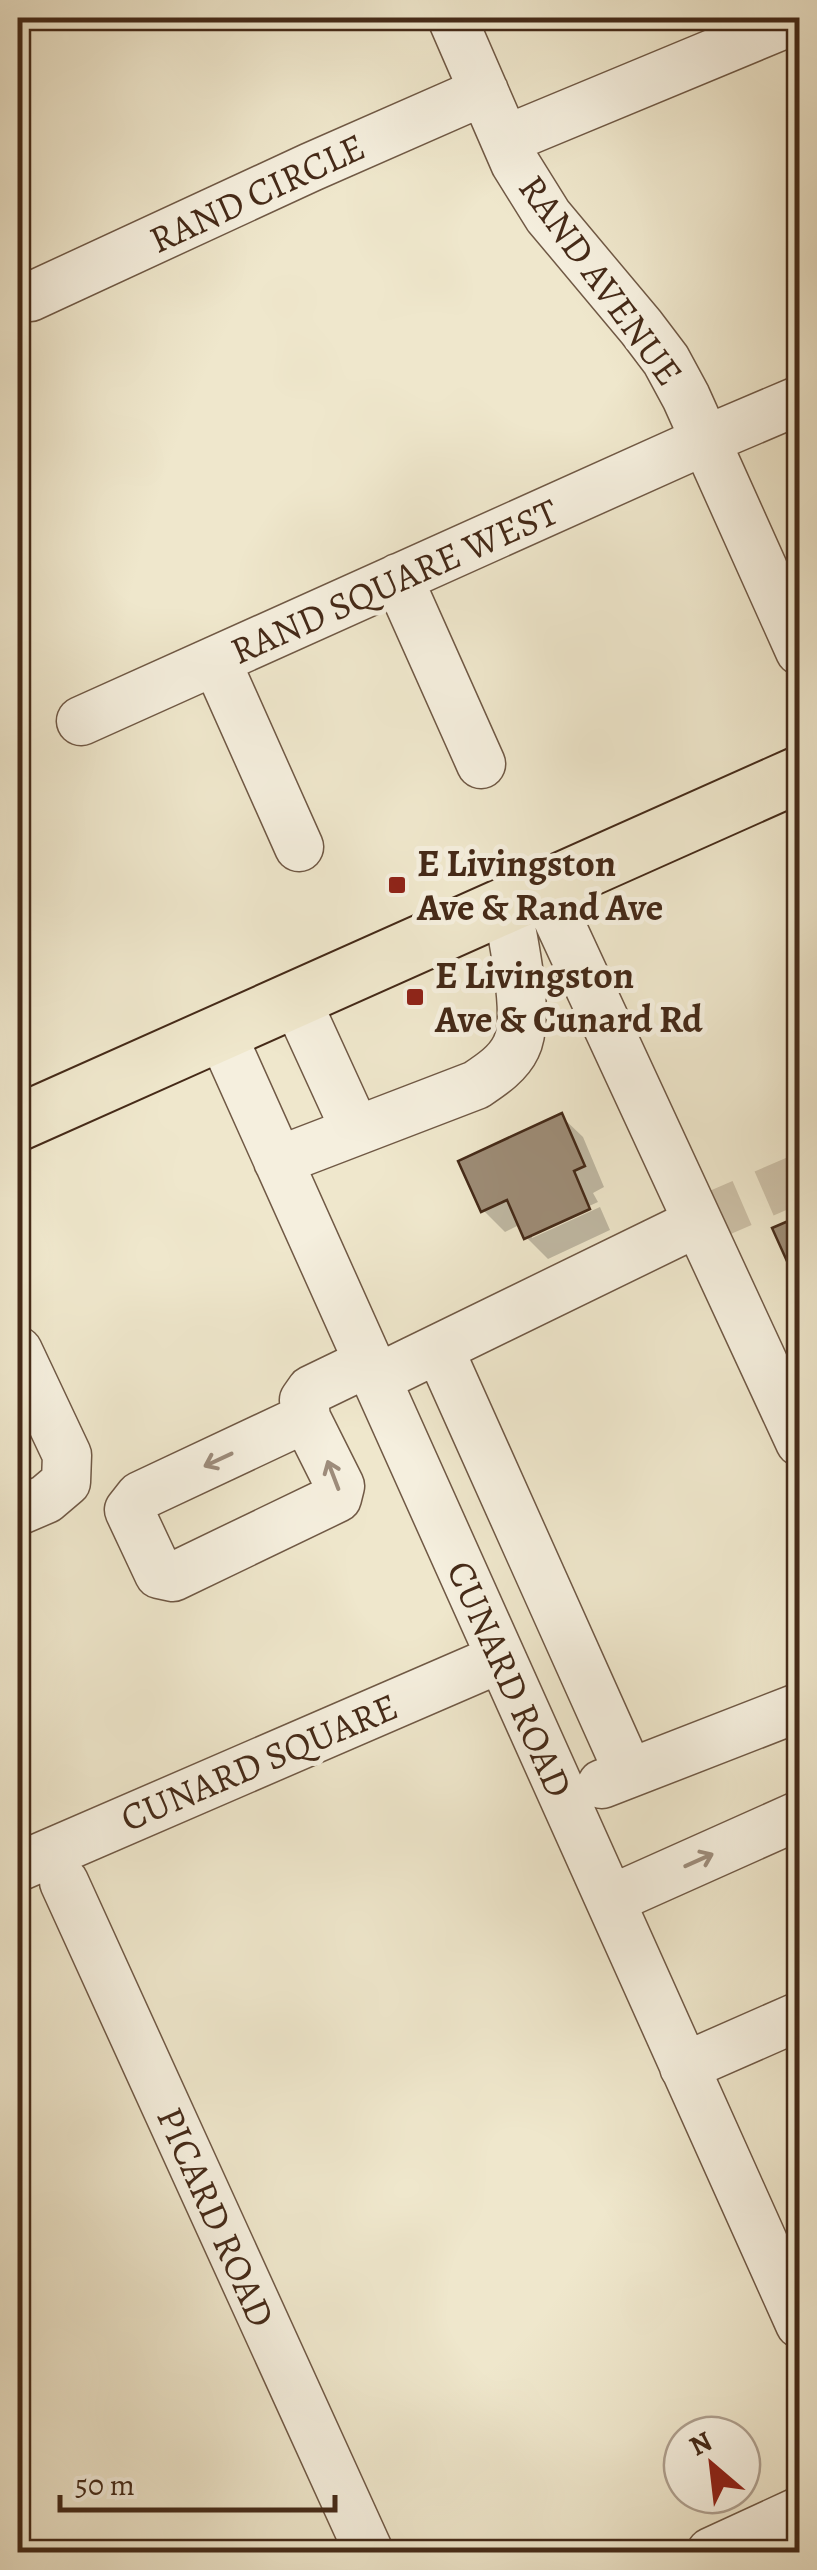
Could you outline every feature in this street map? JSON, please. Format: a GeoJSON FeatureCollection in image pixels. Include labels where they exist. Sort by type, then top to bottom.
{"type":"FeatureCollection","features":[{"type":"Feature","properties":{"kind":"main road"},"geometry":{"type":"LineString","coordinates":[[18,1123],[800,774]]}},
{"type":"Feature","properties":{"kind":"street","name":"RAND AVENUE"},"geometry":{"type":"LineString","coordinates":[[452,18],[515,162],[548,216],[666,360],[800,652]]}},
{"type":"Feature","properties":{"kind":"street"},"geometry":{"type":"LineString","coordinates":[[505,140],[799,18]]}},
{"type":"Feature","properties":{"kind":"street","name":"RAND CIRCLE"},"geometry":{"type":"LineString","coordinates":[[30,296],[484,91]]}},
{"type":"Feature","properties":{"kind":"street","name":"RAND SQUARE WEST"},"geometry":{"type":"LineString","coordinates":[[82,721],[800,400]]}},
{"type":"Feature","properties":{"kind":"street"},"geometry":{"type":"LineString","coordinates":[[398,578],[481,764]]}},
{"type":"Feature","properties":{"kind":"street"},"geometry":{"type":"LineString","coordinates":[[216,661],[299,846]]}},
{"type":"Feature","properties":{"kind":"street"},"geometry":{"type":"LineString","coordinates":[[278,1160],[476,1084],[499,1070],[517,1046],[522,1009],[516,955],[525,898]]}},
{"type":"Feature","properties":{"kind":"street"},"geometry":{"type":"LineString","coordinates":[[525,898],[698,1222],[800,1442]]}},
{"type":"Feature","properties":{"kind":"street"},"geometry":{"type":"LineString","coordinates":[[296,1000],[356,1131]]}},
{"type":"Feature","properties":{"kind":"street","name":"CUNARD ROAD"},"geometry":{"type":"LineString","coordinates":[[221,1033],[800,2324]]}},
{"type":"Feature","properties":{"kind":"street"},"geometry":{"type":"LineString","coordinates":[[306,1418],[304,1400],[311,1390],[439,1348],[698,1222]]}},
{"type":"Feature","properties":{"kind":"street"},"geometry":{"type":"LineString","coordinates":[[439,1348],[629,1774]]}},
{"type":"Feature","properties":{"kind":"street"},"geometry":{"type":"LineString","coordinates":[[18,1352],[67,1455],[66,1482],[46,1499],[18,1511]]}},
{"type":"Feature","properties":{"kind":"street","name":"CUNARD SQUARE"},"geometry":{"type":"LineString","coordinates":[[18,1867],[501,1658]]}},
{"type":"Feature","properties":{"kind":"street"},"geometry":{"type":"LineString","coordinates":[[564,1799],[800,1707]]}},
{"type":"Feature","properties":{"kind":"street"},"geometry":{"type":"LineString","coordinates":[[610,1900],[800,1815]]}},
{"type":"Feature","properties":{"kind":"street","name":"PICARD ROAD"},"geometry":{"type":"LineString","coordinates":[[64,1882],[369,2552]]}},
{"type":"Feature","properties":{"kind":"street"},"geometry":{"type":"LineString","coordinates":[[684,2067],[800,2016]]}},
{"type":"Feature","properties":{"kind":"street"},"geometry":{"type":"LineString","coordinates":[[711,2552],[800,2512]]}},
{"type":"Feature","properties":{"kind":"building"},"geometry":{"type":"Polygon","coordinates":[[[562,1113],[585,1166],[574,1171],[590,1209],[524,1239],[507,1200],[481,1212],[458,1161],[562,1113]]]}},
{"type":"Feature","properties":{"kind":"building"},"geometry":{"type":"Polygon","coordinates":[[[800,1216],[800,1290],[772,1228],[800,1216]]]}},
{"type":"Feature","properties":{"kind":"tunnel"},"geometry":{"type":"LineString","coordinates":[[698,1222],[800,1178]]}},
{"type":"Feature","properties":{"kind":"place","name":"E Livingston Ave & Rand Ave"},"geometry":{"type":"Point","coordinates":[397,885]}},
{"type":"Feature","properties":{"kind":"place","name":"E Livingston Ave & Cunard Rd"},"geometry":{"type":"Point","coordinates":[415,997]}}]}
